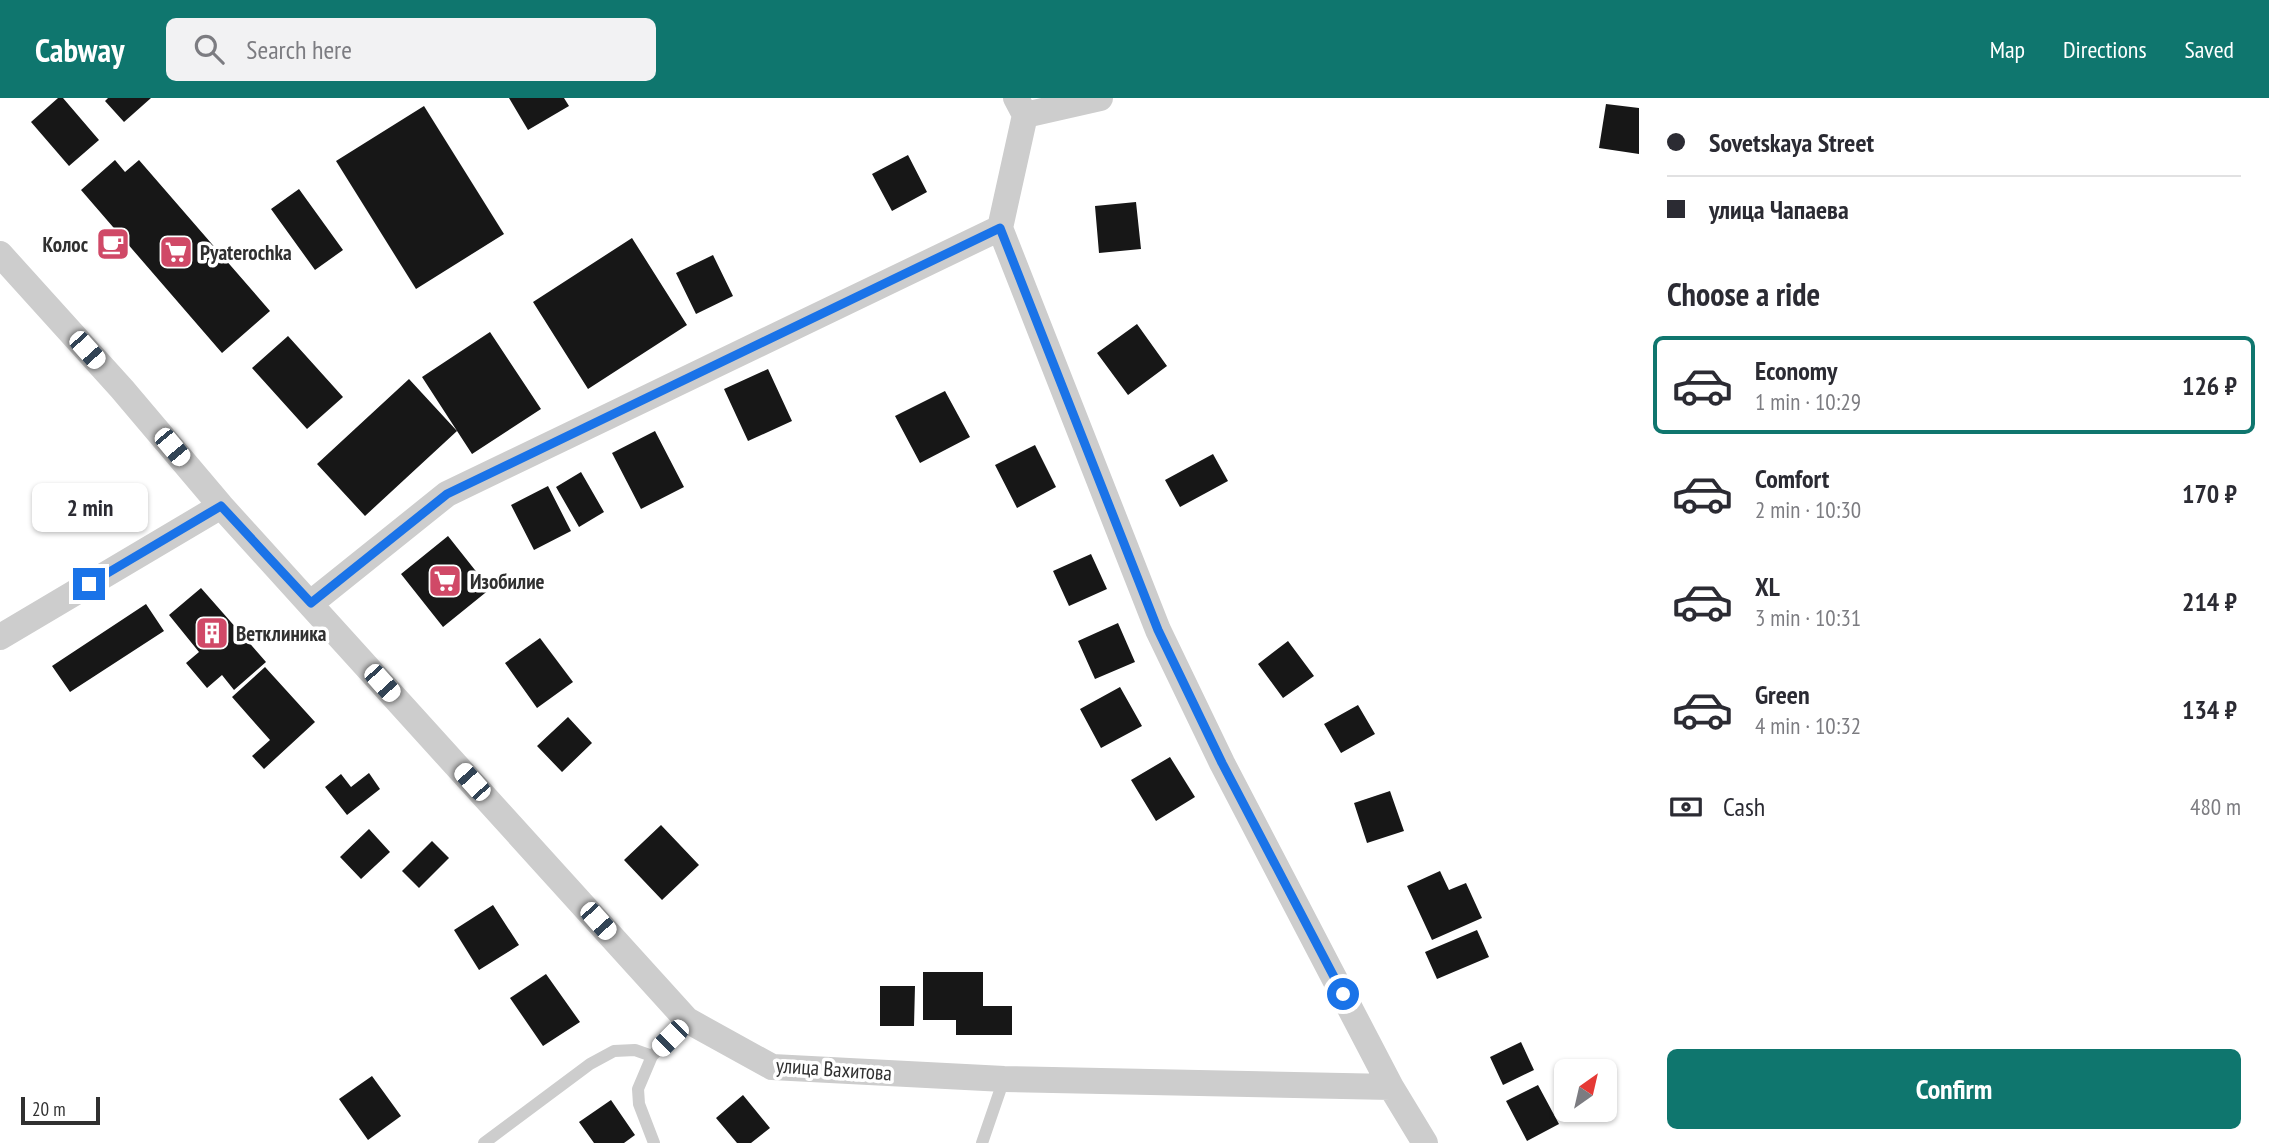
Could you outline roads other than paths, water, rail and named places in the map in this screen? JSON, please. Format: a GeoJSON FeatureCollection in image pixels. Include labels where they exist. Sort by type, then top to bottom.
{"type":"FeatureCollection","features":[{"type":"Feature","properties":{"kind":"street"},"geometry":{"type":"LineString","coordinates":[[1101,98],[1020,107],[1000,228],[1158,630],[1222,763],[1391,1087],[1424,1143]]}},
{"type":"Feature","properties":{"kind":"street"},"geometry":{"type":"LineString","coordinates":[[311,603],[447,494],[1000,228]]}},
{"type":"Feature","properties":{"kind":"street","name":"улица Вахитова"},"geometry":{"type":"LineString","coordinates":[[0,254],[122,389],[221,506],[687,1020],[772,1067],[1004,1079],[1391,1087]]}},
{"type":"Feature","properties":{"kind":"street"},"geometry":{"type":"LineString","coordinates":[[0,637],[221,506]]}},
{"type":"Feature","properties":{"kind":"lane"},"geometry":{"type":"LineString","coordinates":[[654,1143],[639,1104],[638,1089],[652,1056],[687,1020]]}},
{"type":"Feature","properties":{"kind":"lane"},"geometry":{"type":"LineString","coordinates":[[484,1143],[590,1064],[614,1051],[635,1051],[652,1056]]}},
{"type":"Feature","properties":{"kind":"lane"},"geometry":{"type":"LineString","coordinates":[[982,1143],[1004,1079]]}},
{"type":"Feature","properties":{"kind":"place","name":"Колос"},"geometry":{"type":"Point","coordinates":[113,244]}},
{"type":"Feature","properties":{"kind":"place","name":"Pyaterochka"},"geometry":{"type":"Point","coordinates":[176,252]}},
{"type":"Feature","properties":{"kind":"place","name":"Изобилие"},"geometry":{"type":"Point","coordinates":[445,581]}},
{"type":"Feature","properties":{"kind":"place","name":"Ветклиника"},"geometry":{"type":"Point","coordinates":[212,633]}}]}
